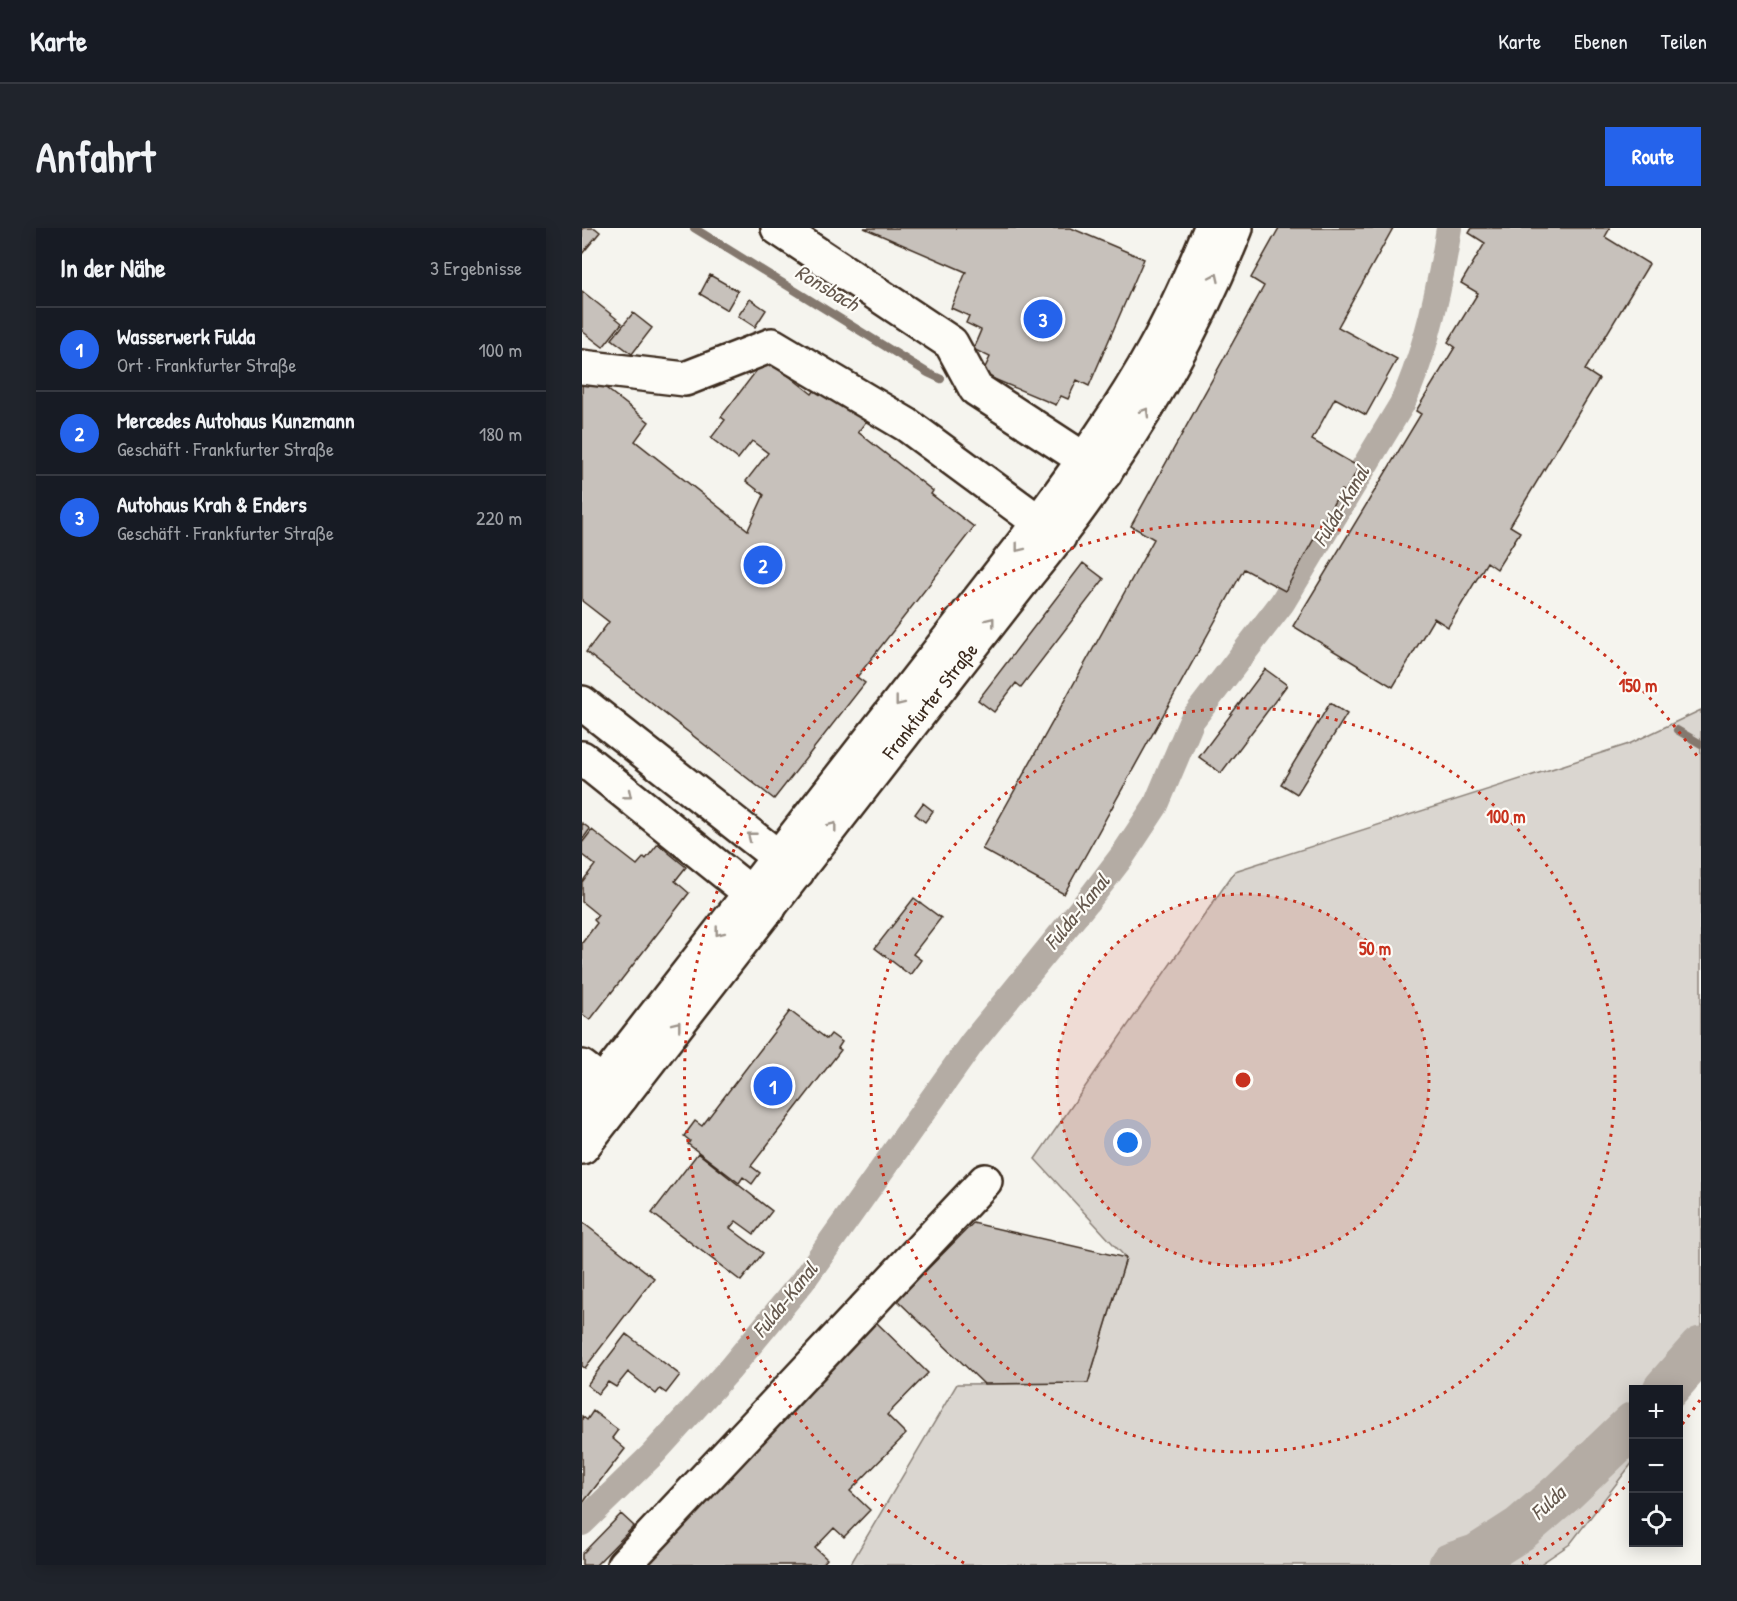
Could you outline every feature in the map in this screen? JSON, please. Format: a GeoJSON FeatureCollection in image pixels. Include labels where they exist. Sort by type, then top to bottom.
{"type":"FeatureCollection","features":[{"type":"Feature","properties":{"kind":"main road"},"geometry":{"type":"LineString","coordinates":[[778,228],[951,343],[976,389],[1095,466]]}},
{"type":"Feature","properties":{"kind":"main road","name":"Frankfurter Straße"},"geometry":{"type":"LineString","coordinates":[[585,1129],[602,1082],[759,900],[1027,575],[1048,530],[1095,466],[1124,400],[1155,348],[1197,263],[1210,228]]}},
{"type":"Feature","properties":{"kind":"main road","name":"Frankfurter Straße"},"geometry":{"type":"LineString","coordinates":[[1095,466],[1129,439],[1176,359],[1236,228]]}},
{"type":"Feature","properties":{"kind":"main road"},"geometry":{"type":"LineString","coordinates":[[582,367],[685,379],[772,345],[907,426],[1048,530]]}},
{"type":"Feature","properties":{"kind":"main road"},"geometry":{"type":"LineString","coordinates":[[582,703],[787,865]]}},
{"type":"Feature","properties":{"kind":"main road"},"geometry":{"type":"LineString","coordinates":[[582,758],[759,900]]}},
{"type":"Feature","properties":{"kind":"main road"},"geometry":{"type":"LineString","coordinates":[[624,1565],[985,1181]]}},
{"type":"Feature","properties":{"kind":"shaded area"},"geometry":{"type":"Polygon","coordinates":[[[1701,710],[1701,1374],[1683,1399],[1683,1385],[1629,1385],[1629,1467],[1570,1544],[1539,1565],[850,1565],[957,1384],[1088,1383],[1126,1258],[1035,1159],[1235,871],[1629,744],[1701,710]]]}},
{"type":"Feature","properties":{"kind":"building"},"geometry":{"type":"Polygon","coordinates":[[[582,228],[595,228],[600,232],[582,254],[582,228]]]}},
{"type":"Feature","properties":{"kind":"building"},"geometry":{"type":"Polygon","coordinates":[[[864,228],[1071,228],[1144,259],[1089,386],[1077,380],[1068,399],[1061,396],[1056,405],[982,374],[990,357],[973,349],[981,330],[966,323],[969,316],[951,308],[966,272],[864,228]]]}},
{"type":"Feature","properties":{"kind":"building"},"geometry":{"type":"Polygon","coordinates":[[[1279,228],[1393,228],[1338,327],[1397,359],[1366,415],[1335,398],[1312,440],[1359,467],[1345,492],[1341,490],[1285,591],[1244,569],[1064,894],[982,849],[1154,539],[1131,526],[1264,286],[1251,278],[1279,228]]]}},
{"type":"Feature","properties":{"kind":"building"},"geometry":{"type":"Polygon","coordinates":[[[1472,228],[1610,228],[1605,237],[1649,264],[1585,370],[1599,379],[1510,526],[1520,532],[1497,569],[1487,562],[1448,627],[1434,618],[1393,687],[1293,626],[1421,414],[1416,411],[1455,347],[1448,342],[1478,293],[1461,283],[1485,243],[1469,233],[1472,228]]]}},
{"type":"Feature","properties":{"kind":"building"},"geometry":{"type":"Polygon","coordinates":[[[710,275],[738,291],[727,310],[700,294],[710,275]]]}},
{"type":"Feature","properties":{"kind":"building"},"geometry":{"type":"Polygon","coordinates":[[[582,291],[622,323],[603,347],[582,331],[582,291]]]}},
{"type":"Feature","properties":{"kind":"building"},"geometry":{"type":"Polygon","coordinates":[[[750,299],[766,310],[755,327],[738,316],[750,299]]]}},
{"type":"Feature","properties":{"kind":"building"},"geometry":{"type":"Polygon","coordinates":[[[633,313],[652,328],[632,354],[612,339],[633,313]]]}},
{"type":"Feature","properties":{"kind":"building"},"geometry":{"type":"Polygon","coordinates":[[[766,358],[812,394],[821,382],[868,419],[858,432],[933,491],[931,494],[974,527],[857,677],[865,683],[774,799],[586,652],[609,622],[582,601],[582,374],[584,371],[649,422],[635,441],[748,530],[764,495],[746,481],[768,453],[752,441],[738,459],[711,438],[725,420],[721,417],[766,358]]]}},
{"type":"Feature","properties":{"kind":"building"},"geometry":{"type":"Polygon","coordinates":[[[1083,563],[1104,579],[1021,687],[1016,683],[994,712],[978,700],[1083,563]]]}},
{"type":"Feature","properties":{"kind":"building"},"geometry":{"type":"Polygon","coordinates":[[[1265,669],[1287,685],[1221,773],[1199,757],[1265,669]]]}},
{"type":"Feature","properties":{"kind":"building"},"geometry":{"type":"Polygon","coordinates":[[[1330,703],[1347,714],[1297,794],[1281,784],[1330,703]]]}},
{"type":"Feature","properties":{"kind":"building"},"geometry":{"type":"Polygon","coordinates":[[[923,803],[933,811],[925,822],[915,814],[923,803]]]}},
{"type":"Feature","properties":{"kind":"building"},"geometry":{"type":"Polygon","coordinates":[[[582,823],[590,829],[582,840],[582,823]]]}},
{"type":"Feature","properties":{"kind":"building"},"geometry":{"type":"Polygon","coordinates":[[[592,830],[637,865],[644,857],[646,859],[658,844],[686,867],[675,881],[689,893],[590,1020],[582,1014],[582,943],[597,923],[594,920],[598,915],[582,902],[582,882],[595,865],[582,855],[582,843],[592,830]]]}},
{"type":"Feature","properties":{"kind":"building"},"geometry":{"type":"Polygon","coordinates":[[[914,898],[941,918],[913,954],[921,960],[910,975],[875,948],[914,898]]]}},
{"type":"Feature","properties":{"kind":"building"},"geometry":{"type":"Polygon","coordinates":[[[790,1011],[827,1039],[831,1034],[842,1042],[838,1048],[841,1050],[751,1166],[760,1173],[752,1184],[743,1177],[739,1183],[688,1144],[690,1141],[684,1136],[695,1121],[702,1126],[790,1011]]]}},
{"type":"Feature","properties":{"kind":"building"},"geometry":{"type":"Polygon","coordinates":[[[698,1153],[772,1211],[754,1234],[736,1221],[730,1228],[763,1253],[741,1281],[652,1213],[698,1153]]]}},
{"type":"Feature","properties":{"kind":"building"},"geometry":{"type":"Polygon","coordinates":[[[582,1222],[654,1278],[585,1368],[582,1366],[582,1222]]]}},
{"type":"Feature","properties":{"kind":"building"},"geometry":{"type":"Polygon","coordinates":[[[973,1223],[1126,1258],[1088,1383],[984,1384],[897,1300],[973,1223]]]}},
{"type":"Feature","properties":{"kind":"building"},"geometry":{"type":"Polygon","coordinates":[[[875,1321],[928,1373],[887,1415],[906,1434],[850,1491],[870,1510],[844,1537],[834,1528],[815,1548],[827,1559],[822,1565],[638,1565],[875,1321]]]}},
{"type":"Feature","properties":{"kind":"building"},"geometry":{"type":"Polygon","coordinates":[[[626,1334],[680,1375],[666,1393],[660,1389],[656,1394],[628,1372],[616,1387],[608,1382],[598,1394],[587,1385],[626,1334]]]}},
{"type":"Feature","properties":{"kind":"building"},"geometry":{"type":"Polygon","coordinates":[[[593,1411],[618,1430],[612,1438],[625,1449],[582,1504],[582,1416],[587,1420],[593,1411]]]}},
{"type":"Feature","properties":{"kind":"building"},"geometry":{"type":"Polygon","coordinates":[[[621,1514],[634,1526],[596,1565],[582,1565],[582,1554],[621,1514]]]}},
{"type":"Feature","properties":{"kind":"waterway","name":"Ronsbach"},"geometry":{"type":"LineString","coordinates":[[694,228],[941,379]]}},
{"type":"Feature","properties":{"kind":"waterway","name":"Fulda-Kanal"},"geometry":{"type":"LineString","coordinates":[[582,1523],[653,1454],[730,1369],[802,1282],[972,1043],[1123,855],[1156,805],[1192,720],[1282,603],[1402,404],[1419,362],[1431,318],[1449,228]]}},
{"type":"Feature","properties":{"kind":"waterway","name":"Ronsbach"},"geometry":{"type":"LineString","coordinates":[[1677,730],[1701,744]]}},
{"type":"Feature","properties":{"kind":"waterway","name":"Fulda"},"geometry":{"type":"LineString","coordinates":[[1669,1385],[1701,1349]]}},
{"type":"Feature","properties":{"kind":"waterway","name":"Fulda"},"geometry":{"type":"LineString","coordinates":[[1451,1565],[1478,1556],[1520,1529],[1562,1493],[1629,1429]]}},
{"type":"Feature","properties":{"kind":"place","name":"Autohaus Krah & Enders"},"geometry":{"type":"Point","coordinates":[1043,319]}},
{"type":"Feature","properties":{"kind":"place","name":"Mercedes Autohaus Kunzmann"},"geometry":{"type":"Point","coordinates":[763,565]}},
{"type":"Feature","properties":{"kind":"place","name":"Wasserwerk Fulda"},"geometry":{"type":"Point","coordinates":[773,1086]}}]}
